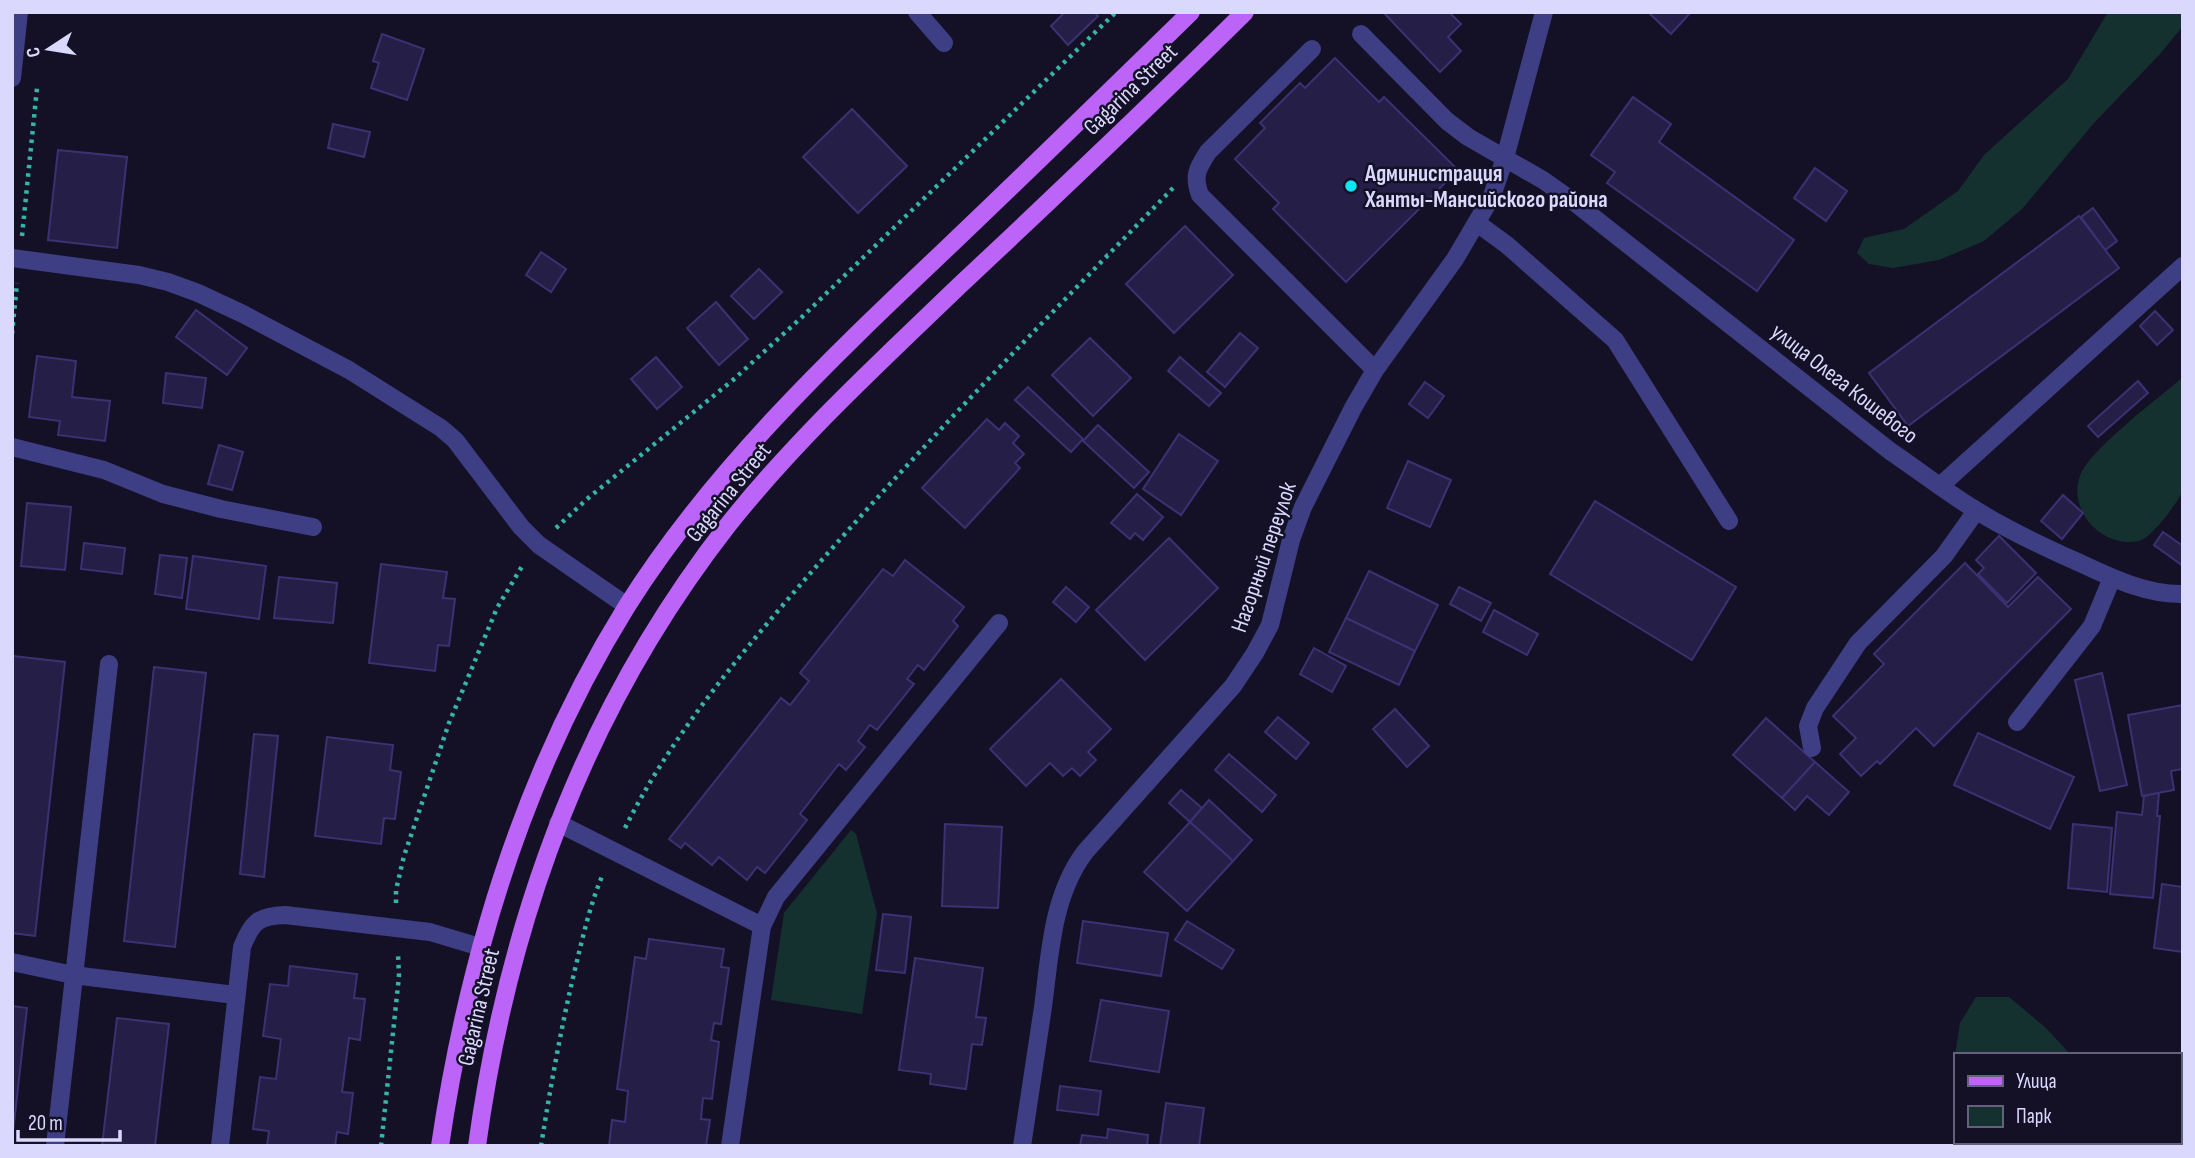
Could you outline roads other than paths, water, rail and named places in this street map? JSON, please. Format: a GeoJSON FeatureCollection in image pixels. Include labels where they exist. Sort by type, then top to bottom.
{"type":"FeatureCollection","features":[{"type":"Feature","properties":{"kind":"main road","name":"Gagarina Street"},"geometry":{"type":"LineString","coordinates":[[440,1146],[449,1088],[480,947],[503,872],[552,746],[628,606],[702,502],[750,443],[807,384],[1191,12]]}},
{"type":"Feature","properties":{"kind":"main road","name":"Gagarina Street"},"geometry":{"type":"LineString","coordinates":[[477,1146],[496,1026],[534,888],[583,763],[653,633],[728,525],[778,466],[863,378],[1245,12]]}},
{"type":"Feature","properties":{"kind":"street"},"geometry":{"type":"LineString","coordinates":[[12,78],[19,12]]}},
{"type":"Feature","properties":{"kind":"street"},"geometry":{"type":"LineString","coordinates":[[917,12],[944,43]]}},
{"type":"Feature","properties":{"kind":"street","name":"Нагорный переулок"},"geometry":{"type":"LineString","coordinates":[[1023,1146],[1053,935],[1066,883],[1085,852],[1233,686],[1255,653],[1270,625],[1291,540],[1303,507],[1353,408],[1375,370],[1455,259],[1492,196],[1505,158],[1544,12]]}},
{"type":"Feature","properties":{"kind":"street","name":"улица Олега Кошевого"},"geometry":{"type":"LineString","coordinates":[[1361,34],[1447,121],[1468,137],[1574,202],[1890,451],[1976,511],[2112,578],[2167,594],[2183,594]]}},
{"type":"Feature","properties":{"kind":"street"},"geometry":{"type":"LineString","coordinates":[[1312,49],[1208,152],[1198,167],[1195,182],[1200,195],[1375,370]]}},
{"type":"Feature","properties":{"kind":"street"},"geometry":{"type":"LineString","coordinates":[[1477,223],[1517,254],[1615,340],[1729,521]]}},
{"type":"Feature","properties":{"kind":"street"},"geometry":{"type":"LineString","coordinates":[[16,258],[139,275],[168,282],[243,314],[349,370],[448,434],[521,527],[539,545],[628,606]]}},
{"type":"Feature","properties":{"kind":"street"},"geometry":{"type":"LineString","coordinates":[[1940,486],[2183,266]]}},
{"type":"Feature","properties":{"kind":"street"},"geometry":{"type":"LineString","coordinates":[[12,447],[104,470],[174,497],[313,527]]}},
{"type":"Feature","properties":{"kind":"street"},"geometry":{"type":"LineString","coordinates":[[1812,748],[1808,726],[1815,708],[1858,643],[1944,556],[1976,511]]}},
{"type":"Feature","properties":{"kind":"street"},"geometry":{"type":"LineString","coordinates":[[2017,722],[2092,626],[2112,578]]}},
{"type":"Feature","properties":{"kind":"street"},"geometry":{"type":"LineString","coordinates":[[730,1146],[762,926],[776,897],[999,623]]}},
{"type":"Feature","properties":{"kind":"street"},"geometry":{"type":"LineString","coordinates":[[55,1146],[109,664]]}},
{"type":"Feature","properties":{"kind":"street"},"geometry":{"type":"LineString","coordinates":[[558,823],[762,926]]}},
{"type":"Feature","properties":{"kind":"street"},"geometry":{"type":"LineString","coordinates":[[220,1146],[242,947],[248,930],[257,920],[285,915],[430,932],[480,947]]}},
{"type":"Feature","properties":{"kind":"street"},"geometry":{"type":"LineString","coordinates":[[12,962],[73,975],[235,995]]}},
{"type":"Feature","properties":{"kind":"place","name":"Администрация Ханты-Мансийского района"},"geometry":{"type":"Point","coordinates":[1351,186]}}]}
